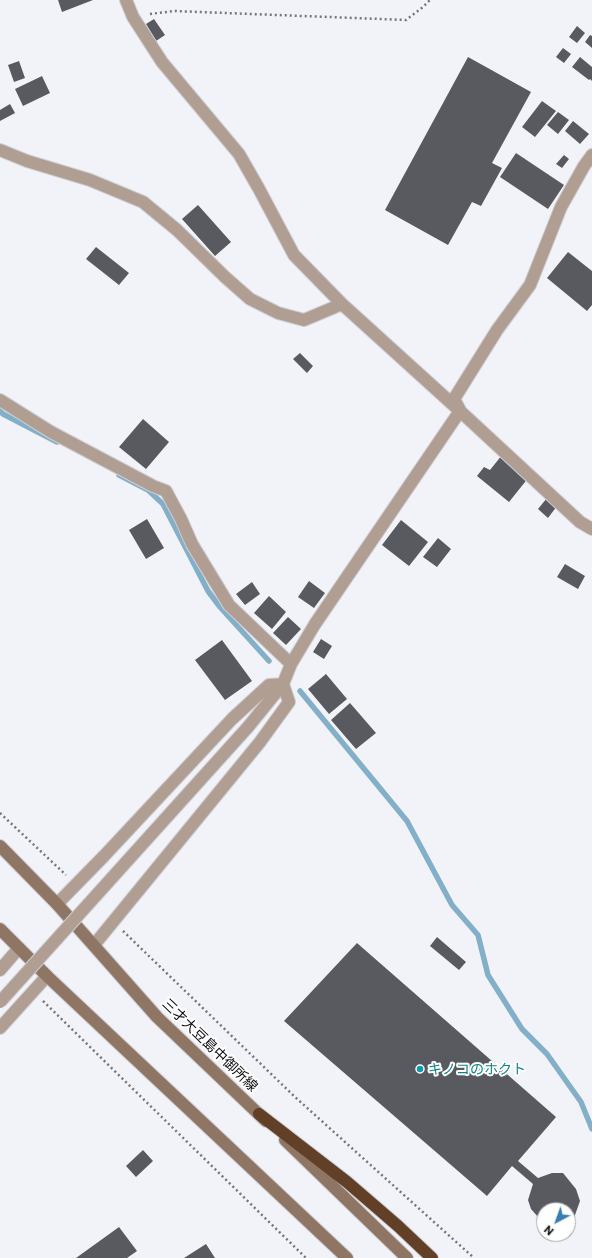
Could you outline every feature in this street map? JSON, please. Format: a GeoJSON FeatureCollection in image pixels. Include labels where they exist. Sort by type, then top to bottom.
{"type":"FeatureCollection","features":[{"type":"Feature","properties":{"kind":"highway"},"geometry":{"type":"LineString","coordinates":[[259,1114],[347,1182],[432,1258]]}},
{"type":"Feature","properties":{"kind":"main road","name":"三才大豆島中御所線"},"geometry":{"type":"LineString","coordinates":[[0,846],[57,904],[157,1017],[259,1114],[406,1258]]}},
{"type":"Feature","properties":{"kind":"main road"},"geometry":{"type":"LineString","coordinates":[[0,929],[47,976],[347,1258]]}},
{"type":"Feature","properties":{"kind":"street"},"geometry":{"type":"LineString","coordinates":[[126,0],[133,17],[162,62],[239,154],[259,188],[294,255],[342,304],[580,522],[592,529]]}},
{"type":"Feature","properties":{"kind":"street"},"geometry":{"type":"LineString","coordinates":[[0,150],[27,162],[90,180],[143,202],[177,230],[250,299],[278,312],[304,320],[342,304]]}},
{"type":"Feature","properties":{"kind":"street"},"geometry":{"type":"LineString","coordinates":[[460,411],[454,399],[497,330],[530,285],[561,207],[584,166],[592,155]]}},
{"type":"Feature","properties":{"kind":"street"},"geometry":{"type":"LineString","coordinates":[[0,400],[51,432],[153,486],[166,491],[192,544],[229,605],[291,664]]}},
{"type":"Feature","properties":{"kind":"street"},"geometry":{"type":"LineString","coordinates":[[0,1002],[248,727],[282,684],[291,664],[315,624],[460,411]]}},
{"type":"Feature","properties":{"kind":"street"},"geometry":{"type":"LineString","coordinates":[[57,904],[232,719],[269,685],[282,684]]}},
{"type":"Feature","properties":{"kind":"street"},"geometry":{"type":"LineString","coordinates":[[94,945],[260,742],[289,702],[282,684]]}},
{"type":"Feature","properties":{"kind":"street"},"geometry":{"type":"LineString","coordinates":[[0,970],[19,948]]}},
{"type":"Feature","properties":{"kind":"street"},"geometry":{"type":"LineString","coordinates":[[0,1028],[47,976]]}},
{"type":"Feature","properties":{"kind":"path"},"geometry":{"type":"LineString","coordinates":[[133,17],[174,11],[406,20],[430,0]]}},
{"type":"Feature","properties":{"kind":"path"},"geometry":{"type":"LineString","coordinates":[[0,813],[71,879]]}},
{"type":"Feature","properties":{"kind":"path"},"geometry":{"type":"LineString","coordinates":[[118,926],[295,1097],[474,1258]]}},
{"type":"Feature","properties":{"kind":"path"},"geometry":{"type":"LineString","coordinates":[[40,999],[306,1258]]}},
{"type":"Feature","properties":{"kind":"building"},"geometry":{"type":"Polygon","coordinates":[[[58,0],[93,0],[62,12],[58,0]]]}},
{"type":"Feature","properties":{"kind":"building"},"geometry":{"type":"Polygon","coordinates":[[[154,19],[165,35],[156,41],[146,24],[154,19]]]}},
{"type":"Feature","properties":{"kind":"building"},"geometry":{"type":"Polygon","coordinates":[[[577,26],[585,33],[577,43],[569,37],[577,26]]]}},
{"type":"Feature","properties":{"kind":"building"},"geometry":{"type":"Polygon","coordinates":[[[590,35],[592,36],[592,48],[585,42],[590,35]]]}},
{"type":"Feature","properties":{"kind":"building"},"geometry":{"type":"Polygon","coordinates":[[[563,48],[571,54],[564,63],[556,57],[563,48]]]}},
{"type":"Feature","properties":{"kind":"building"},"geometry":{"type":"Polygon","coordinates":[[[468,57],[531,92],[492,163],[502,168],[481,206],[472,202],[448,245],[385,210],[468,57]]]}},
{"type":"Feature","properties":{"kind":"building"},"geometry":{"type":"Polygon","coordinates":[[[580,57],[592,67],[592,81],[572,67],[580,57]]]}},
{"type":"Feature","properties":{"kind":"building"},"geometry":{"type":"Polygon","coordinates":[[[19,61],[25,78],[14,82],[8,65],[19,61]]]}},
{"type":"Feature","properties":{"kind":"building"},"geometry":{"type":"Polygon","coordinates":[[[42,76],[50,93],[23,106],[15,89],[42,76]]]}},
{"type":"Feature","properties":{"kind":"building"},"geometry":{"type":"Polygon","coordinates":[[[542,101],[556,111],[535,137],[522,127],[542,101]]]}},
{"type":"Feature","properties":{"kind":"building"},"geometry":{"type":"Polygon","coordinates":[[[10,104],[15,113],[0,121],[0,110],[10,104]]]}},
{"type":"Feature","properties":{"kind":"building"},"geometry":{"type":"Polygon","coordinates":[[[558,112],[569,120],[558,134],[547,125],[558,112]]]}},
{"type":"Feature","properties":{"kind":"building"},"geometry":{"type":"Polygon","coordinates":[[[573,121],[589,134],[580,144],[565,131],[573,121]]]}},
{"type":"Feature","properties":{"kind":"building"},"geometry":{"type":"Polygon","coordinates":[[[516,153],[564,185],[548,209],[500,177],[516,153]]]}},
{"type":"Feature","properties":{"kind":"building"},"geometry":{"type":"Polygon","coordinates":[[[564,155],[569,159],[562,168],[556,164],[564,155]]]}},
{"type":"Feature","properties":{"kind":"building"},"geometry":{"type":"Polygon","coordinates":[[[198,205],[231,242],[215,256],[182,219],[198,205]]]}},
{"type":"Feature","properties":{"kind":"building"},"geometry":{"type":"Polygon","coordinates":[[[96,247],[129,273],[119,285],[86,259],[96,247]]]}},
{"type":"Feature","properties":{"kind":"building"},"geometry":{"type":"Polygon","coordinates":[[[568,252],[592,271],[592,305],[587,311],[547,278],[568,252]]]}},
{"type":"Feature","properties":{"kind":"building"},"geometry":{"type":"Polygon","coordinates":[[[300,353],[313,366],[307,373],[293,359],[300,353]]]}},
{"type":"Feature","properties":{"kind":"building"},"geometry":{"type":"Polygon","coordinates":[[[143,419],[169,442],[146,469],[119,447],[143,419]]]}},
{"type":"Feature","properties":{"kind":"building"},"geometry":{"type":"Polygon","coordinates":[[[502,455],[529,477],[509,502],[477,476],[484,467],[490,470],[502,455]]]}},
{"type":"Feature","properties":{"kind":"building"},"geometry":{"type":"Polygon","coordinates":[[[547,498],[557,506],[548,518],[538,509],[547,498]]]}},
{"type":"Feature","properties":{"kind":"building"},"geometry":{"type":"Polygon","coordinates":[[[147,519],[164,548],[146,559],[129,530],[147,519]]]}},
{"type":"Feature","properties":{"kind":"building"},"geometry":{"type":"Polygon","coordinates":[[[401,520],[428,542],[409,566],[382,545],[401,520]]]}},
{"type":"Feature","properties":{"kind":"building"},"geometry":{"type":"Polygon","coordinates":[[[438,538],[451,549],[437,567],[423,557],[438,538]]]}},
{"type":"Feature","properties":{"kind":"building"},"geometry":{"type":"Polygon","coordinates":[[[565,564],[585,576],[578,589],[557,577],[565,564]]]}},
{"type":"Feature","properties":{"kind":"building"},"geometry":{"type":"Polygon","coordinates":[[[309,581],[325,593],[314,608],[298,597],[309,581]]]}},
{"type":"Feature","properties":{"kind":"building"},"geometry":{"type":"Polygon","coordinates":[[[252,582],[260,594],[245,605],[236,594],[252,582]]]}},
{"type":"Feature","properties":{"kind":"building"},"geometry":{"type":"Polygon","coordinates":[[[269,596],[286,612],[272,629],[254,613],[269,596]]]}},
{"type":"Feature","properties":{"kind":"building"},"geometry":{"type":"Polygon","coordinates":[[[288,617],[301,629],[286,645],[273,633],[288,617]]]}},
{"type":"Feature","properties":{"kind":"building"},"geometry":{"type":"Polygon","coordinates":[[[321,639],[332,646],[324,659],[313,652],[321,639]]]}},
{"type":"Feature","properties":{"kind":"building"},"geometry":{"type":"Polygon","coordinates":[[[222,640],[252,681],[225,700],[195,660],[222,640]]]}},
{"type":"Feature","properties":{"kind":"building"},"geometry":{"type":"Polygon","coordinates":[[[326,674],[347,699],[329,714],[308,689],[326,674]]]}},
{"type":"Feature","properties":{"kind":"building"},"geometry":{"type":"Polygon","coordinates":[[[350,703],[376,733],[356,749],[331,720],[350,703]]]}},
{"type":"Feature","properties":{"kind":"building"},"geometry":{"type":"Polygon","coordinates":[[[437,937],[466,962],[459,970],[430,946],[437,937]]]}},
{"type":"Feature","properties":{"kind":"building","name":"キノコのホクト"},"geometry":{"type":"Polygon","coordinates":[[[357,943],[556,1117],[518,1161],[538,1178],[552,1173],[563,1173],[576,1189],[580,1201],[576,1212],[576,1202],[536,1202],[536,1215],[531,1209],[528,1200],[533,1184],[512,1166],[487,1196],[284,1021],[357,943]]]}},
{"type":"Feature","properties":{"kind":"building"},"geometry":{"type":"Polygon","coordinates":[[[143,1150],[153,1161],[136,1177],[126,1166],[143,1150]]]}},
{"type":"Feature","properties":{"kind":"building"},"geometry":{"type":"Polygon","coordinates":[[[119,1227],[137,1251],[127,1258],[76,1258],[119,1227]]]}},
{"type":"Feature","properties":{"kind":"building"},"geometry":{"type":"Polygon","coordinates":[[[206,1244],[215,1258],[184,1258],[206,1244]]]}},
{"type":"Feature","properties":{"kind":"waterway"},"geometry":{"type":"LineString","coordinates":[[0,411],[3,414],[57,442]]}},
{"type":"Feature","properties":{"kind":"waterway"},"geometry":{"type":"LineString","coordinates":[[119,475],[148,490],[163,504],[208,591],[220,607],[269,661]]}},
{"type":"Feature","properties":{"kind":"waterway"},"geometry":{"type":"LineString","coordinates":[[300,691],[407,821],[452,905],[478,935],[488,975],[522,1029],[547,1054],[581,1102],[592,1129]]}},
{"type":"Feature","properties":{"kind":"place","name":"キノコのホクト"},"geometry":{"type":"Point","coordinates":[420,1069]}}]}
